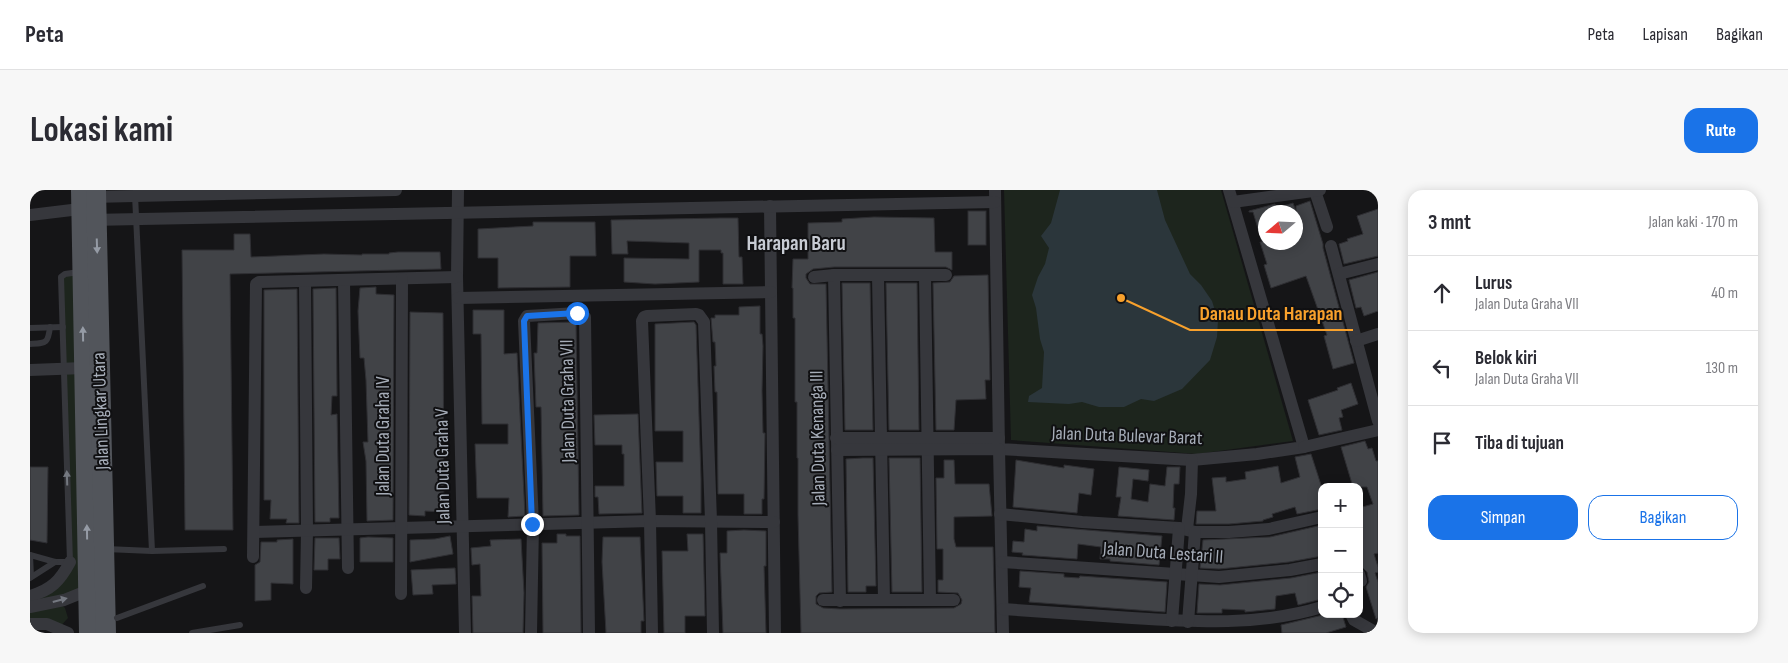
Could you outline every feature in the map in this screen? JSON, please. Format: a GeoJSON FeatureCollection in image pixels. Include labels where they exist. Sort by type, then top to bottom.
{"type":"FeatureCollection","features":[{"type":"Feature","properties":{"kind":"main road","name":"Jalan Lingkar Utara"},"geometry":{"type":"LineString","coordinates":[[91,205],[82,271],[84,368],[79,562],[104,626]]}},
{"type":"Feature","properties":{"kind":"main road","name":"Jalan Lingkar Utara"},"geometry":{"type":"LineString","coordinates":[[91,205],[114,550],[104,626]]}},
{"type":"Feature","properties":{"kind":"street"},"geometry":{"type":"LineString","coordinates":[[30,215],[91,205],[132,194],[396,190]]}},
{"type":"Feature","properties":{"kind":"street"},"geometry":{"type":"LineString","coordinates":[[1304,447],[1231,196],[1320,190]]}},
{"type":"Feature","properties":{"kind":"street","name":"Jalan Duta Graha V"},"geometry":{"type":"LineString","coordinates":[[458,191],[457,277],[465,633]]}},
{"type":"Feature","properties":{"kind":"street"},"geometry":{"type":"LineString","coordinates":[[1315,191],[1326,227]]}},
{"type":"Feature","properties":{"kind":"street"},"geometry":{"type":"LineString","coordinates":[[91,205],[133,219],[458,210],[770,206],[995,196],[1003,633]]}},
{"type":"Feature","properties":{"kind":"street"},"geometry":{"type":"LineString","coordinates":[[770,206],[775,633]]}},
{"type":"Feature","properties":{"kind":"street"},"geometry":{"type":"LineString","coordinates":[[1331,246],[1378,421]]}},
{"type":"Feature","properties":{"kind":"street"},"geometry":{"type":"LineString","coordinates":[[1339,274],[1378,264]]}},
{"type":"Feature","properties":{"kind":"street"},"geometry":{"type":"LineString","coordinates":[[814,277],[834,275],[946,275]]}},
{"type":"Feature","properties":{"kind":"street","name":"Jalan Duta Kenanga III"},"geometry":{"type":"LineString","coordinates":[[834,275],[840,600]]}},
{"type":"Feature","properties":{"kind":"street"},"geometry":{"type":"LineString","coordinates":[[925,275],[930,600]]}},
{"type":"Feature","properties":{"kind":"street"},"geometry":{"type":"LineString","coordinates":[[878,276],[884,600]]}},
{"type":"Feature","properties":{"kind":"street"},"geometry":{"type":"LineString","coordinates":[[254,557],[256,284],[259,282],[457,277]]}},
{"type":"Feature","properties":{"kind":"street","name":"Jalan Duta Graha IV"},"geometry":{"type":"LineString","coordinates":[[401,594],[402,279]]}},
{"type":"Feature","properties":{"kind":"street"},"geometry":{"type":"LineString","coordinates":[[344,280],[348,568]]}},
{"type":"Feature","properties":{"kind":"street"},"geometry":{"type":"LineString","coordinates":[[304,282],[306,588]]}},
{"type":"Feature","properties":{"kind":"street"},"geometry":{"type":"LineString","coordinates":[[458,298],[771,292]]}},
{"type":"Feature","properties":{"kind":"street","name":"Jalan Duta Graha VII"},"geometry":{"type":"LineString","coordinates":[[532,524],[524,321],[527,316],[577,313],[585,317],[589,633]]}},
{"type":"Feature","properties":{"kind":"street"},"geometry":{"type":"LineString","coordinates":[[652,633],[650,521],[642,321],[647,316],[696,314],[700,315],[704,322],[713,633]]}},
{"type":"Feature","properties":{"kind":"street"},"geometry":{"type":"LineString","coordinates":[[1356,341],[1378,334]]}},
{"type":"Feature","properties":{"kind":"street"},"geometry":{"type":"LineString","coordinates":[[30,370],[84,368]]}},
{"type":"Feature","properties":{"kind":"street","name":"Jalan Duta Bulevar Barat"},"geometry":{"type":"LineString","coordinates":[[837,444],[999,443],[1192,460],[1257,454],[1304,447],[1378,430]]}},
{"type":"Feature","properties":{"kind":"street"},"geometry":{"type":"LineString","coordinates":[[1172,621],[1176,574],[1187,530],[1192,460]]}},
{"type":"Feature","properties":{"kind":"street"},"geometry":{"type":"LineString","coordinates":[[1000,514],[1082,522],[1230,532],[1269,529],[1318,518]]}},
{"type":"Feature","properties":{"kind":"street"},"geometry":{"type":"LineString","coordinates":[[254,532],[650,521],[774,522]]}},
{"type":"Feature","properties":{"kind":"street"},"geometry":{"type":"LineString","coordinates":[[531,633],[532,524]]}},
{"type":"Feature","properties":{"kind":"street"},"geometry":{"type":"LineString","coordinates":[[1187,530],[1192,575],[1188,622]]}},
{"type":"Feature","properties":{"kind":"street"},"geometry":{"type":"LineString","coordinates":[[30,596],[51,587],[79,562]]}},
{"type":"Feature","properties":{"kind":"street","name":"Jalan Duta Lestari II"},"geometry":{"type":"LineString","coordinates":[[1002,562],[1219,577],[1251,575],[1318,565]]}},
{"type":"Feature","properties":{"kind":"street"},"geometry":{"type":"LineString","coordinates":[[30,607],[64,600],[89,590]]}},
{"type":"Feature","properties":{"kind":"street"},"geometry":{"type":"LineString","coordinates":[[824,600],[954,600]]}},
{"type":"Feature","properties":{"kind":"street"},"geometry":{"type":"LineString","coordinates":[[1003,609],[1188,622],[1223,622],[1284,617],[1318,608]]}},
{"type":"Feature","properties":{"kind":"street"},"geometry":{"type":"LineString","coordinates":[[1353,618],[1377,633]]}},
{"type":"Feature","properties":{"kind":"street"},"geometry":{"type":"LineString","coordinates":[[30,624],[47,624],[68,633]]}},
{"type":"Feature","properties":{"kind":"lane"},"geometry":{"type":"LineString","coordinates":[[132,194],[152,551]]}},
{"type":"Feature","properties":{"kind":"lane"},"geometry":{"type":"LineString","coordinates":[[30,578],[30,555],[55,562],[79,562],[64,369],[61,277],[65,274],[82,271]]}},
{"type":"Feature","properties":{"kind":"lane"},"geometry":{"type":"LineString","coordinates":[[30,344],[46,342],[49,339],[50,327]]}},
{"type":"Feature","properties":{"kind":"lane"},"geometry":{"type":"LineString","coordinates":[[30,328],[63,327]]}},
{"type":"Feature","properties":{"kind":"lane"},"geometry":{"type":"LineString","coordinates":[[114,550],[224,549]]}},
{"type":"Feature","properties":{"kind":"lane"},"geometry":{"type":"LineString","coordinates":[[30,578],[55,562]]}},
{"type":"Feature","properties":{"kind":"lane"},"geometry":{"type":"LineString","coordinates":[[104,626],[203,586]]}},
{"type":"Feature","properties":{"kind":"lane"},"geometry":{"type":"LineString","coordinates":[[203,586],[143,609],[134,612],[158,602],[203,586]]}},
{"type":"Feature","properties":{"kind":"lane"},"geometry":{"type":"LineString","coordinates":[[192,633],[240,625]]}},
{"type":"Feature","properties":{"kind":"shaded area"},"geometry":{"type":"Polygon","coordinates":[[[1004,190],[1221,190],[1293,441],[1197,454],[1011,440],[1004,190]]]}},
{"type":"Feature","properties":{"kind":"shaded area"},"geometry":{"type":"Polygon","coordinates":[[[1060,190],[1157,190],[1165,220],[1190,274],[1201,285],[1212,301],[1218,320],[1217,337],[1210,360],[1182,389],[1154,401],[1141,399],[1124,407],[1099,407],[1082,402],[1069,404],[1028,402],[1029,396],[1042,388],[1044,352],[1032,295],[1045,264],[1049,248],[1041,236],[1051,223],[1060,190]]]}},
{"type":"Feature","properties":{"kind":"shaded area"},"geometry":{"type":"Polygon","coordinates":[[[73,273],[89,590],[59,602],[65,608],[68,618],[58,629],[30,624],[30,596],[42,592],[70,562],[61,277],[73,273]]]}},
{"type":"Feature","properties":{"kind":"building"},"geometry":{"type":"Polygon","coordinates":[[[1310,201],[1354,363],[1333,369],[1324,336],[1327,335],[1306,276],[1271,288],[1264,265],[1267,264],[1263,250],[1303,250],[1303,205],[1299,205],[1310,201]]]}},
{"type":"Feature","properties":{"kind":"building"},"geometry":{"type":"Polygon","coordinates":[[[1258,209],[1258,229],[1253,212],[1249,211],[1258,209]]]}},
{"type":"Feature","properties":{"kind":"building"},"geometry":{"type":"Polygon","coordinates":[[[1378,209],[1378,256],[1344,264],[1339,244],[1348,241],[1347,239],[1363,234],[1357,216],[1378,209]]]}},
{"type":"Feature","properties":{"kind":"building"},"geometry":{"type":"Polygon","coordinates":[[[968,211],[986,211],[986,245],[968,245],[968,211]]]}},
{"type":"Feature","properties":{"kind":"building"},"geometry":{"type":"Polygon","coordinates":[[[874,217],[934,218],[935,252],[952,252],[952,270],[946,267],[834,267],[813,269],[806,274],[810,284],[826,284],[832,592],[819,593],[816,596],[816,604],[823,608],[840,609],[954,608],[961,604],[962,600],[958,593],[938,592],[938,580],[943,580],[943,549],[937,549],[936,478],[944,478],[944,460],[954,460],[955,484],[989,484],[992,516],[954,517],[954,539],[956,547],[993,547],[995,633],[801,633],[797,402],[795,402],[795,318],[793,318],[792,288],[793,259],[808,259],[808,223],[842,222],[842,219],[874,217]]]}},
{"type":"Feature","properties":{"kind":"building"},"geometry":{"type":"Polygon","coordinates":[[[738,218],[739,257],[742,257],[743,284],[723,284],[723,253],[721,253],[721,250],[699,250],[699,282],[655,284],[624,282],[624,258],[689,259],[689,243],[627,241],[628,254],[612,254],[611,220],[738,218]]]}},
{"type":"Feature","properties":{"kind":"building"},"geometry":{"type":"Polygon","coordinates":[[[533,222],[595,222],[596,256],[570,256],[570,287],[498,288],[498,258],[478,258],[478,229],[533,226],[533,222]]]}},
{"type":"Feature","properties":{"kind":"building"},"geometry":{"type":"Polygon","coordinates":[[[234,234],[250,234],[251,257],[440,252],[441,269],[230,274],[233,530],[185,530],[182,250],[234,250],[234,234]]]}},
{"type":"Feature","properties":{"kind":"building"},"geometry":{"type":"Polygon","coordinates":[[[1378,272],[1378,311],[1364,316],[1361,307],[1356,308],[1349,280],[1378,272]]]}},
{"type":"Feature","properties":{"kind":"building"},"geometry":{"type":"Polygon","coordinates":[[[988,275],[990,380],[985,380],[986,399],[956,400],[954,430],[936,430],[933,283],[950,282],[954,276],[988,275]]]}},
{"type":"Feature","properties":{"kind":"building"},"geometry":{"type":"Polygon","coordinates":[[[842,283],[870,283],[873,430],[845,430],[842,283]]]}},
{"type":"Feature","properties":{"kind":"building"},"geometry":{"type":"Polygon","coordinates":[[[886,283],[917,283],[919,430],[889,430],[886,283]]]}},
{"type":"Feature","properties":{"kind":"building"},"geometry":{"type":"Polygon","coordinates":[[[376,287],[376,294],[394,295],[393,520],[367,521],[366,461],[363,442],[368,442],[366,380],[364,358],[360,358],[358,311],[360,288],[376,287]]]}},
{"type":"Feature","properties":{"kind":"building"},"geometry":{"type":"Polygon","coordinates":[[[336,288],[337,396],[332,396],[331,415],[337,414],[339,518],[330,518],[330,522],[315,522],[313,289],[336,288]]]}},
{"type":"Feature","properties":{"kind":"building"},"geometry":{"type":"Polygon","coordinates":[[[297,289],[299,523],[286,523],[287,519],[270,519],[271,500],[264,500],[264,290],[297,289]]]}},
{"type":"Feature","properties":{"kind":"building"},"geometry":{"type":"Polygon","coordinates":[[[760,306],[760,334],[762,334],[763,346],[763,433],[765,433],[764,499],[762,499],[762,514],[744,514],[744,494],[718,494],[717,392],[715,392],[714,366],[716,366],[711,318],[715,318],[715,315],[739,315],[739,307],[760,306]]]}},
{"type":"Feature","properties":{"kind":"building"},"geometry":{"type":"Polygon","coordinates":[[[473,310],[504,310],[504,354],[517,353],[525,516],[508,517],[509,498],[477,498],[475,444],[508,444],[508,424],[482,424],[481,334],[473,334],[473,310]]]}},
{"type":"Feature","properties":{"kind":"building"},"geometry":{"type":"Polygon","coordinates":[[[410,312],[443,313],[444,512],[425,511],[425,516],[409,515],[410,312]]]}},
{"type":"Feature","properties":{"kind":"building"},"geometry":{"type":"Polygon","coordinates":[[[576,322],[579,515],[543,516],[541,407],[536,407],[534,353],[537,353],[538,323],[576,322]]]}},
{"type":"Feature","properties":{"kind":"building"},"geometry":{"type":"Polygon","coordinates":[[[694,322],[696,325],[701,513],[683,513],[683,496],[657,496],[656,462],[683,462],[683,431],[655,431],[655,324],[694,322]]]}},
{"type":"Feature","properties":{"kind":"building"},"geometry":{"type":"Polygon","coordinates":[[[1351,383],[1358,404],[1341,410],[1343,417],[1339,418],[1342,430],[1319,435],[1308,400],[1338,390],[1337,388],[1351,383]]]}},
{"type":"Feature","properties":{"kind":"building"},"geometry":{"type":"Polygon","coordinates":[[[638,414],[642,513],[599,514],[598,497],[595,497],[595,486],[624,486],[624,454],[622,454],[622,445],[595,445],[594,415],[638,414]]]}},
{"type":"Feature","properties":{"kind":"building"},"geometry":{"type":"Polygon","coordinates":[[[1365,441],[1368,449],[1372,448],[1376,461],[1378,461],[1378,553],[1374,554],[1378,567],[1378,572],[1375,573],[1378,582],[1378,618],[1376,619],[1366,587],[1369,582],[1367,572],[1363,568],[1363,507],[1373,504],[1367,487],[1363,487],[1363,483],[1352,483],[1341,447],[1365,441]]]}},
{"type":"Feature","properties":{"kind":"building"},"geometry":{"type":"Polygon","coordinates":[[[1311,454],[1320,483],[1318,483],[1318,510],[1297,514],[1295,507],[1272,514],[1273,517],[1263,521],[1196,524],[1197,511],[1216,511],[1212,478],[1226,477],[1226,482],[1246,479],[1245,472],[1278,466],[1281,483],[1300,477],[1295,457],[1311,454]]]}},
{"type":"Feature","properties":{"kind":"building"},"geometry":{"type":"Polygon","coordinates":[[[873,458],[876,586],[866,586],[866,592],[848,592],[846,459],[873,458]]]}},
{"type":"Feature","properties":{"kind":"building"},"geometry":{"type":"Polygon","coordinates":[[[889,458],[920,458],[922,592],[892,592],[889,458]]]}},
{"type":"Feature","properties":{"kind":"building"},"geometry":{"type":"Polygon","coordinates":[[[1016,460],[1064,468],[1064,465],[1094,469],[1091,495],[1079,493],[1077,513],[1013,507],[1016,460]]]}},
{"type":"Feature","properties":{"kind":"building"},"geometry":{"type":"Polygon","coordinates":[[[30,467],[48,467],[47,543],[30,540],[30,467]]]}},
{"type":"Feature","properties":{"kind":"building"},"geometry":{"type":"Polygon","coordinates":[[[1119,467],[1149,470],[1148,481],[1133,479],[1131,499],[1148,502],[1150,484],[1165,486],[1167,467],[1180,467],[1179,484],[1174,484],[1174,520],[1118,516],[1121,497],[1116,497],[1119,467]]]}},
{"type":"Feature","properties":{"kind":"building"},"geometry":{"type":"Polygon","coordinates":[[[1037,526],[1162,536],[1159,565],[1100,559],[1101,547],[1078,544],[1077,559],[1022,555],[1023,553],[1012,552],[1013,541],[1024,542],[1025,529],[1037,531],[1037,526]]]}},
{"type":"Feature","properties":{"kind":"building"},"geometry":{"type":"Polygon","coordinates":[[[1318,526],[1318,557],[1289,562],[1219,569],[1200,568],[1203,540],[1270,537],[1318,526]]]}},
{"type":"Feature","properties":{"kind":"building"},"geometry":{"type":"Polygon","coordinates":[[[727,531],[766,531],[766,566],[764,566],[766,633],[723,633],[720,553],[727,553],[727,531]]]}},
{"type":"Feature","properties":{"kind":"building"},"geometry":{"type":"Polygon","coordinates":[[[557,534],[580,536],[581,633],[543,633],[542,543],[557,543],[557,534]]]}},
{"type":"Feature","properties":{"kind":"building"},"geometry":{"type":"Polygon","coordinates":[[[687,534],[703,534],[705,616],[685,616],[685,633],[664,633],[662,551],[688,551],[687,534]]]}},
{"type":"Feature","properties":{"kind":"building"},"geometry":{"type":"Polygon","coordinates":[[[450,536],[453,554],[410,562],[410,540],[450,536]]]}},
{"type":"Feature","properties":{"kind":"building"},"geometry":{"type":"Polygon","coordinates":[[[603,537],[640,537],[644,621],[641,621],[641,633],[606,633],[602,562],[603,537]]]}},
{"type":"Feature","properties":{"kind":"building"},"geometry":{"type":"Polygon","coordinates":[[[315,538],[339,538],[340,559],[328,559],[328,570],[314,570],[315,538]]]}},
{"type":"Feature","properties":{"kind":"building"},"geometry":{"type":"Polygon","coordinates":[[[360,538],[393,538],[393,562],[360,562],[360,538]]]}},
{"type":"Feature","properties":{"kind":"building"},"geometry":{"type":"Polygon","coordinates":[[[293,539],[293,584],[271,583],[271,600],[255,601],[255,565],[260,562],[261,542],[293,539]]]}},
{"type":"Feature","properties":{"kind":"building"},"geometry":{"type":"Polygon","coordinates":[[[521,539],[524,593],[523,633],[473,633],[472,596],[481,596],[480,564],[472,565],[471,548],[491,546],[490,540],[521,539]]]}},
{"type":"Feature","properties":{"kind":"building"},"geometry":{"type":"Polygon","coordinates":[[[455,568],[456,584],[432,585],[433,594],[413,595],[411,570],[455,568]]]}},
{"type":"Feature","properties":{"kind":"building"},"geometry":{"type":"Polygon","coordinates":[[[1020,571],[1064,574],[1064,577],[1079,578],[1080,576],[1167,582],[1165,612],[1029,602],[1031,588],[1019,587],[1020,571]]]}},
{"type":"Feature","properties":{"kind":"building"},"geometry":{"type":"Polygon","coordinates":[[[1318,573],[1318,600],[1298,605],[1295,593],[1276,596],[1275,609],[1245,612],[1245,610],[1222,609],[1222,613],[1197,613],[1199,584],[1220,585],[1291,578],[1318,573]]]}},
{"type":"Feature","properties":{"kind":"building"},"geometry":{"type":"Polygon","coordinates":[[[1318,616],[1318,618],[1343,618],[1346,627],[1326,633],[1282,633],[1281,625],[1318,616]]]}},
{"type":"Feature","properties":{"kind":"place","name":"Danau Duta Harapan"},"geometry":{"type":"Point","coordinates":[1121,298]}},
{"type":"Feature","properties":{"kind":"district","name":"Harapan Baru"},"geometry":{"type":"Point","coordinates":[796,243]}},
{"type":"Feature","properties":{"kind":"route"},"geometry":{"type":"LineString","coordinates":[[532,524],[524,321],[527,316],[577,313]]}}]}
